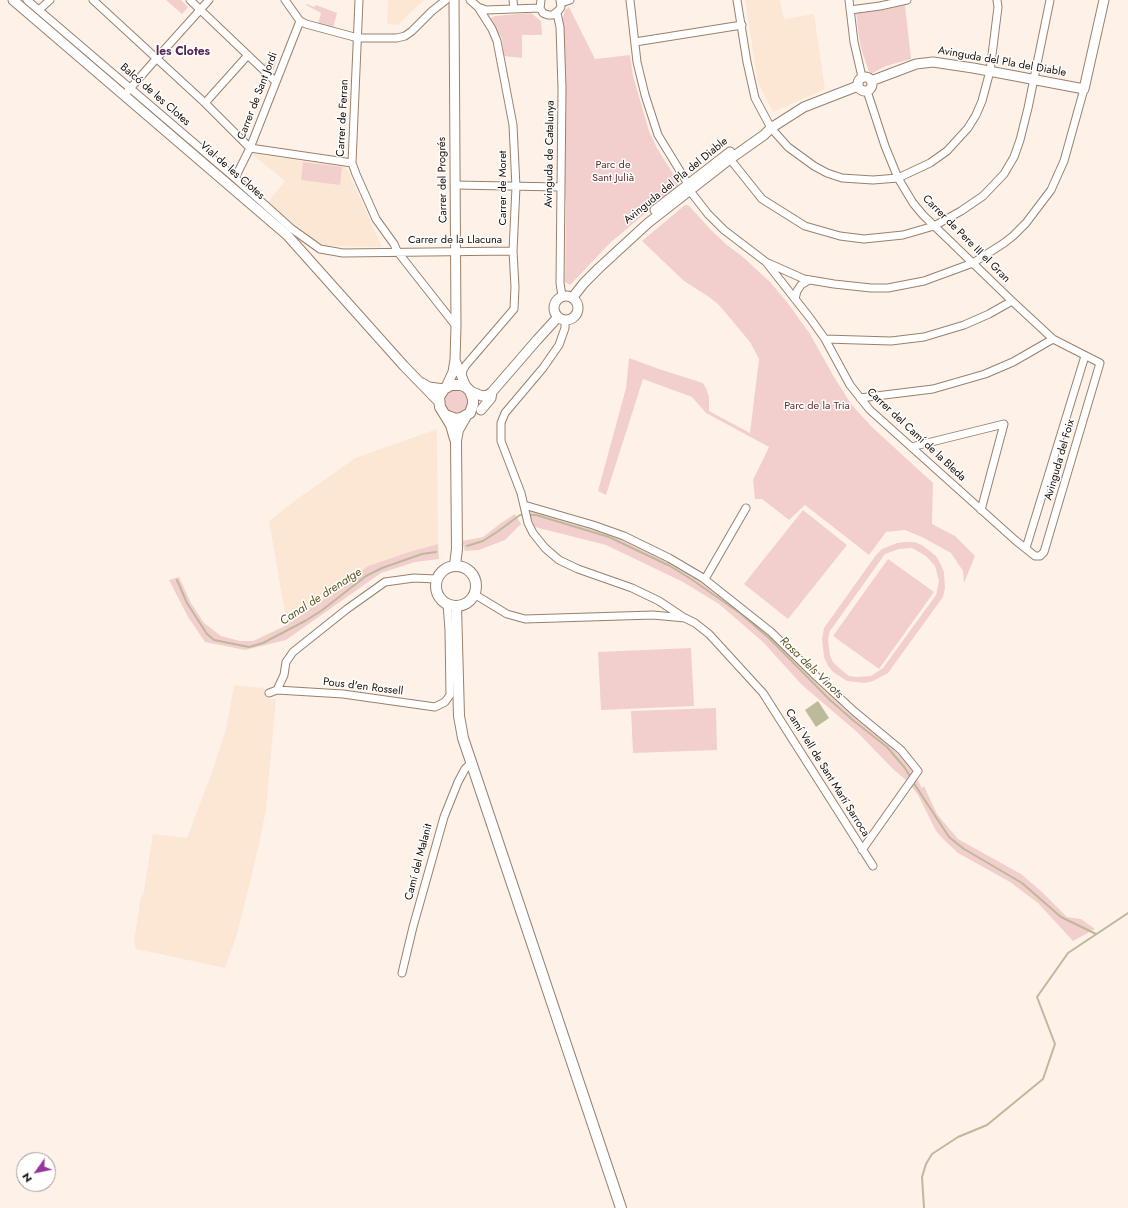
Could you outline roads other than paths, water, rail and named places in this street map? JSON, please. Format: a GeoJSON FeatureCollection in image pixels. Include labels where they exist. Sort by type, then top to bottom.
{"type":"FeatureCollection","features":[{"type":"Feature","properties":{"kind":"main road"},"geometry":{"type":"LineString","coordinates":[[456,441],[451,425],[442,412],[438,402],[441,393],[445,388],[456,384],[466,385],[473,399],[472,409],[458,430],[456,441],[456,566]]}},
{"type":"Feature","properties":{"kind":"main road"},"geometry":{"type":"LineString","coordinates":[[445,415],[456,419],[480,410]]}},
{"type":"Feature","properties":{"kind":"main road"},"geometry":{"type":"LineString","coordinates":[[456,566],[465,568],[470,572],[474,577],[476,586],[472,598],[464,604],[452,605],[442,601],[437,594],[435,587],[436,579],[444,569],[456,566]]}},
{"type":"Feature","properties":{"kind":"main road"},"geometry":{"type":"LineString","coordinates":[[452,605],[459,716],[463,738],[621,1208]]}},
{"type":"Feature","properties":{"kind":"street","name":"Vial de les Clotes"},"geometry":{"type":"LineString","coordinates":[[13,0],[128,91],[287,235],[438,402]]}},
{"type":"Feature","properties":{"kind":"street","name":"Balcó de les Clotes"},"geometry":{"type":"LineString","coordinates":[[27,0],[128,91],[236,178],[292,229],[320,249],[343,253],[397,251]]}},
{"type":"Feature","properties":{"kind":"street"},"geometry":{"type":"LineString","coordinates":[[39,10],[50,0]]}},
{"type":"Feature","properties":{"kind":"street"},"geometry":{"type":"LineString","coordinates":[[190,0],[275,81]]}},
{"type":"Feature","properties":{"kind":"street"},"geometry":{"type":"LineString","coordinates":[[128,91],[156,58],[210,0]]}},
{"type":"Feature","properties":{"kind":"street"},"geometry":{"type":"LineString","coordinates":[[285,0],[300,21],[358,38],[397,38],[405,36],[412,31],[432,10],[446,0]]}},
{"type":"Feature","properties":{"kind":"street","name":"Carrer de Ferran"},"geometry":{"type":"LineString","coordinates":[[359,0],[352,162],[376,219],[394,244],[397,251],[456,326]]}},
{"type":"Feature","properties":{"kind":"street","name":"Carrer del Progrés"},"geometry":{"type":"LineString","coordinates":[[445,388],[453,372],[456,326],[454,0]]}},
{"type":"Feature","properties":{"kind":"street","name":"Carrer de Moret"},"geometry":{"type":"LineString","coordinates":[[466,385],[463,370],[514,309],[515,287],[513,251],[516,187],[513,125],[497,41],[492,29],[478,7],[470,0]]}},
{"type":"Feature","properties":{"kind":"street"},"geometry":{"type":"LineString","coordinates":[[513,0],[514,9]]}},
{"type":"Feature","properties":{"kind":"street"},"geometry":{"type":"LineString","coordinates":[[541,0],[540,8],[543,13],[548,16],[557,13],[561,7],[560,1],[570,0]]}},
{"type":"Feature","properties":{"kind":"street","name":"Carrer del Camí de la Bleda"},"geometry":{"type":"LineString","coordinates":[[630,0],[637,62],[645,95],[658,135],[689,187],[708,214],[724,230],[766,262],[825,339],[842,372],[870,410],[981,510],[1035,556]]}},
{"type":"Feature","properties":{"kind":"street"},"geometry":{"type":"LineString","coordinates":[[737,0],[747,62],[756,98],[771,128],[788,147],[814,166],[827,173],[842,178],[860,180],[898,178],[937,159],[962,136],[976,115],[982,101],[990,71],[998,7],[997,0]]}},
{"type":"Feature","properties":{"kind":"street"},"geometry":{"type":"LineString","coordinates":[[849,0],[854,42],[862,77]]}},
{"type":"Feature","properties":{"kind":"street"},"geometry":{"type":"LineString","coordinates":[[850,10],[880,6],[907,0]]}},
{"type":"Feature","properties":{"kind":"street"},"geometry":{"type":"LineString","coordinates":[[730,159],[762,199],[805,226],[840,236],[864,239],[903,235],[934,226],[961,211],[983,196],[1004,174],[1014,157],[1020,140],[1034,79],[1050,0]]}},
{"type":"Feature","properties":{"kind":"street"},"geometry":{"type":"LineString","coordinates":[[766,262],[804,279],[852,286],[888,288],[924,281],[973,263],[1004,244],[1026,223],[1051,190],[1068,150],[1084,89],[1104,0]]}},
{"type":"Feature","properties":{"kind":"street"},"geometry":{"type":"LineString","coordinates":[[96,1],[205,103],[250,148],[352,162]]}},
{"type":"Feature","properties":{"kind":"street"},"geometry":{"type":"LineString","coordinates":[[478,7],[486,10],[540,8]]}},
{"type":"Feature","properties":{"kind":"street","name":"Avinguda de Catalunya"},"geometry":{"type":"LineString","coordinates":[[557,13],[560,27],[562,88],[560,283],[568,296]]}},
{"type":"Feature","properties":{"kind":"street","name":"Carrer de Sant Jordi"},"geometry":{"type":"LineString","coordinates":[[236,178],[250,148],[275,81],[300,21]]}},
{"type":"Feature","properties":{"kind":"street"},"geometry":{"type":"LineString","coordinates":[[635,42],[742,25]]}},
{"type":"Feature","properties":{"kind":"street"},"geometry":{"type":"LineString","coordinates":[[205,103],[248,55]]}},
{"type":"Feature","properties":{"kind":"street","name":"Avinguda del Pla del Diable"},"geometry":{"type":"LineString","coordinates":[[871,81],[916,64],[933,62],[1084,89]]}},
{"type":"Feature","properties":{"kind":"street"},"geometry":{"type":"LineString","coordinates":[[862,77],[868,77],[871,81],[871,87],[867,91],[860,89],[858,86],[858,81],[862,77]]}},
{"type":"Feature","properties":{"kind":"street","name":"Avinguda del Pla del Diable"},"geometry":{"type":"LineString","coordinates":[[689,187],[764,135],[771,128],[804,107],[858,86]]}},
{"type":"Feature","properties":{"kind":"street","name":"Carrer de Pere III el Gran"},"geometry":{"type":"LineString","coordinates":[[867,91],[898,178],[913,203],[934,226],[1053,338],[1100,363]]}},
{"type":"Feature","properties":{"kind":"street","name":"Avinguda del Pla del Diable"},"geometry":{"type":"LineString","coordinates":[[568,296],[689,187],[760,130],[771,128]]}},
{"type":"Feature","properties":{"kind":"street"},"geometry":{"type":"LineString","coordinates":[[455,185],[560,187]]}},
{"type":"Feature","properties":{"kind":"street","name":"Carrer de la Llacuna"},"geometry":{"type":"LineString","coordinates":[[397,251],[513,251]]}},
{"type":"Feature","properties":{"kind":"street"},"geometry":{"type":"LineString","coordinates":[[795,299],[797,291],[801,285],[809,280]]}},
{"type":"Feature","properties":{"kind":"street"},"geometry":{"type":"LineString","coordinates":[[466,385],[482,396],[488,395],[537,340],[561,319],[572,318],[578,312],[578,304],[568,296],[559,297],[554,303],[554,311],[561,319],[565,328],[559,345],[543,368],[505,412],[501,423],[501,441],[521,493],[528,523],[533,533],[545,548],[558,560],[578,569],[632,588],[669,607],[685,618]]}},
{"type":"Feature","properties":{"kind":"street"},"geometry":{"type":"LineString","coordinates":[[825,339],[891,341],[924,337],[964,326],[1012,301]]}},
{"type":"Feature","properties":{"kind":"street"},"geometry":{"type":"LineString","coordinates":[[860,398],[933,389],[985,374],[1013,362],[1053,338]]}},
{"type":"Feature","properties":{"kind":"street","name":"Avinguda del Foix"},"geometry":{"type":"LineString","coordinates":[[1026,548],[1085,356]]}},
{"type":"Feature","properties":{"kind":"street"},"geometry":{"type":"LineString","coordinates":[[455,357],[466,361],[471,360]]}},
{"type":"Feature","properties":{"kind":"street","name":"Carrer del Progrés"},"geometry":{"type":"LineString","coordinates":[[455,357],[466,385]]}},
{"type":"Feature","properties":{"kind":"street","name":"Avinguda del Foix"},"geometry":{"type":"LineString","coordinates":[[1035,556],[1040,556],[1044,552],[1100,363]]}},
{"type":"Feature","properties":{"kind":"street","name":"Vial de les Clotes"},"geometry":{"type":"LineString","coordinates":[[416,379],[429,387],[445,388]]}},
{"type":"Feature","properties":{"kind":"street"},"geometry":{"type":"LineString","coordinates":[[480,410],[491,398],[492,392]]}},
{"type":"Feature","properties":{"kind":"street"},"geometry":{"type":"LineString","coordinates":[[911,447],[1004,424],[981,510]]}},
{"type":"Feature","properties":{"kind":"street"},"geometry":{"type":"LineString","coordinates":[[524,505],[593,525],[624,536],[669,558],[705,579],[771,632],[855,712],[901,750],[918,771],[862,850]]}},
{"type":"Feature","properties":{"kind":"street"},"geometry":{"type":"LineString","coordinates":[[705,579],[746,508]]}},
{"type":"Feature","properties":{"kind":"street"},"geometry":{"type":"LineString","coordinates":[[277,690],[284,675],[286,662],[293,652],[347,609],[385,582],[414,578],[436,579]]}},
{"type":"Feature","properties":{"kind":"street"},"geometry":{"type":"LineString","coordinates":[[474,594],[507,614],[525,619],[653,614],[685,618]]}},
{"type":"Feature","properties":{"kind":"street"},"geometry":{"type":"LineString","coordinates":[[653,614],[658,601]]}},
{"type":"Feature","properties":{"kind":"street","name":"Pous d'en Rossell"},"geometry":{"type":"LineString","coordinates":[[269,693],[277,690],[343,694],[436,707],[445,702],[450,695],[449,630],[452,605]]}},
{"type":"Feature","properties":{"kind":"street"},"geometry":{"type":"LineString","coordinates":[[653,614],[669,607]]}},
{"type":"Feature","properties":{"kind":"street"},"geometry":{"type":"LineString","coordinates":[[661,616],[669,607]]}},
{"type":"Feature","properties":{"kind":"street","name":"Camí Vell de Sant Martí Sarroca"},"geometry":{"type":"LineString","coordinates":[[685,618],[695,622],[709,634],[763,693],[872,866]]}},
{"type":"Feature","properties":{"kind":"street","name":"Camí del Malanit"},"geometry":{"type":"LineString","coordinates":[[402,973],[413,927],[444,817],[458,782],[465,769],[471,763]]}},
{"type":"Feature","properties":{"kind":"waterway","name":"Rasa dels Vinots"},"geometry":{"type":"LineString","coordinates":[[467,546],[483,541],[520,515],[536,515],[609,537],[670,566],[740,613],[770,639],[830,700],[887,747],[905,768],[911,778]]}},
{"type":"Feature","properties":{"kind":"waterway","name":"Canal de drenatge"},"geometry":{"type":"LineString","coordinates":[[177,580],[187,603],[207,634],[214,640],[249,647],[263,643],[305,621],[321,611],[366,576],[382,568],[422,554],[436,552]]}},
{"type":"Feature","properties":{"kind":"waterway","name":"Rasa dels Vinots"},"geometry":{"type":"LineString","coordinates":[[913,782],[949,837],[964,849],[1022,883],[1061,917],[1096,934]]}},
{"type":"Feature","properties":{"kind":"waterway"},"geometry":{"type":"LineString","coordinates":[[924,1208],[922,1177],[926,1164],[932,1154],[958,1137],[987,1125],[1043,1079],[1055,1044],[1037,997],[1068,953],[1128,913]]}},
{"type":"Feature","properties":{"kind":"district","name":"les Clotes"},"geometry":{"type":"Point","coordinates":[183,52]}},
{"type":"Feature","properties":{"kind":"park label","name":"Parc de Sant Julià"},"geometry":{"type":"Point","coordinates":[613,171]}},
{"type":"Feature","properties":{"kind":"park label","name":"Parc de la Tria"},"geometry":{"type":"Point","coordinates":[817,406]}}]}
